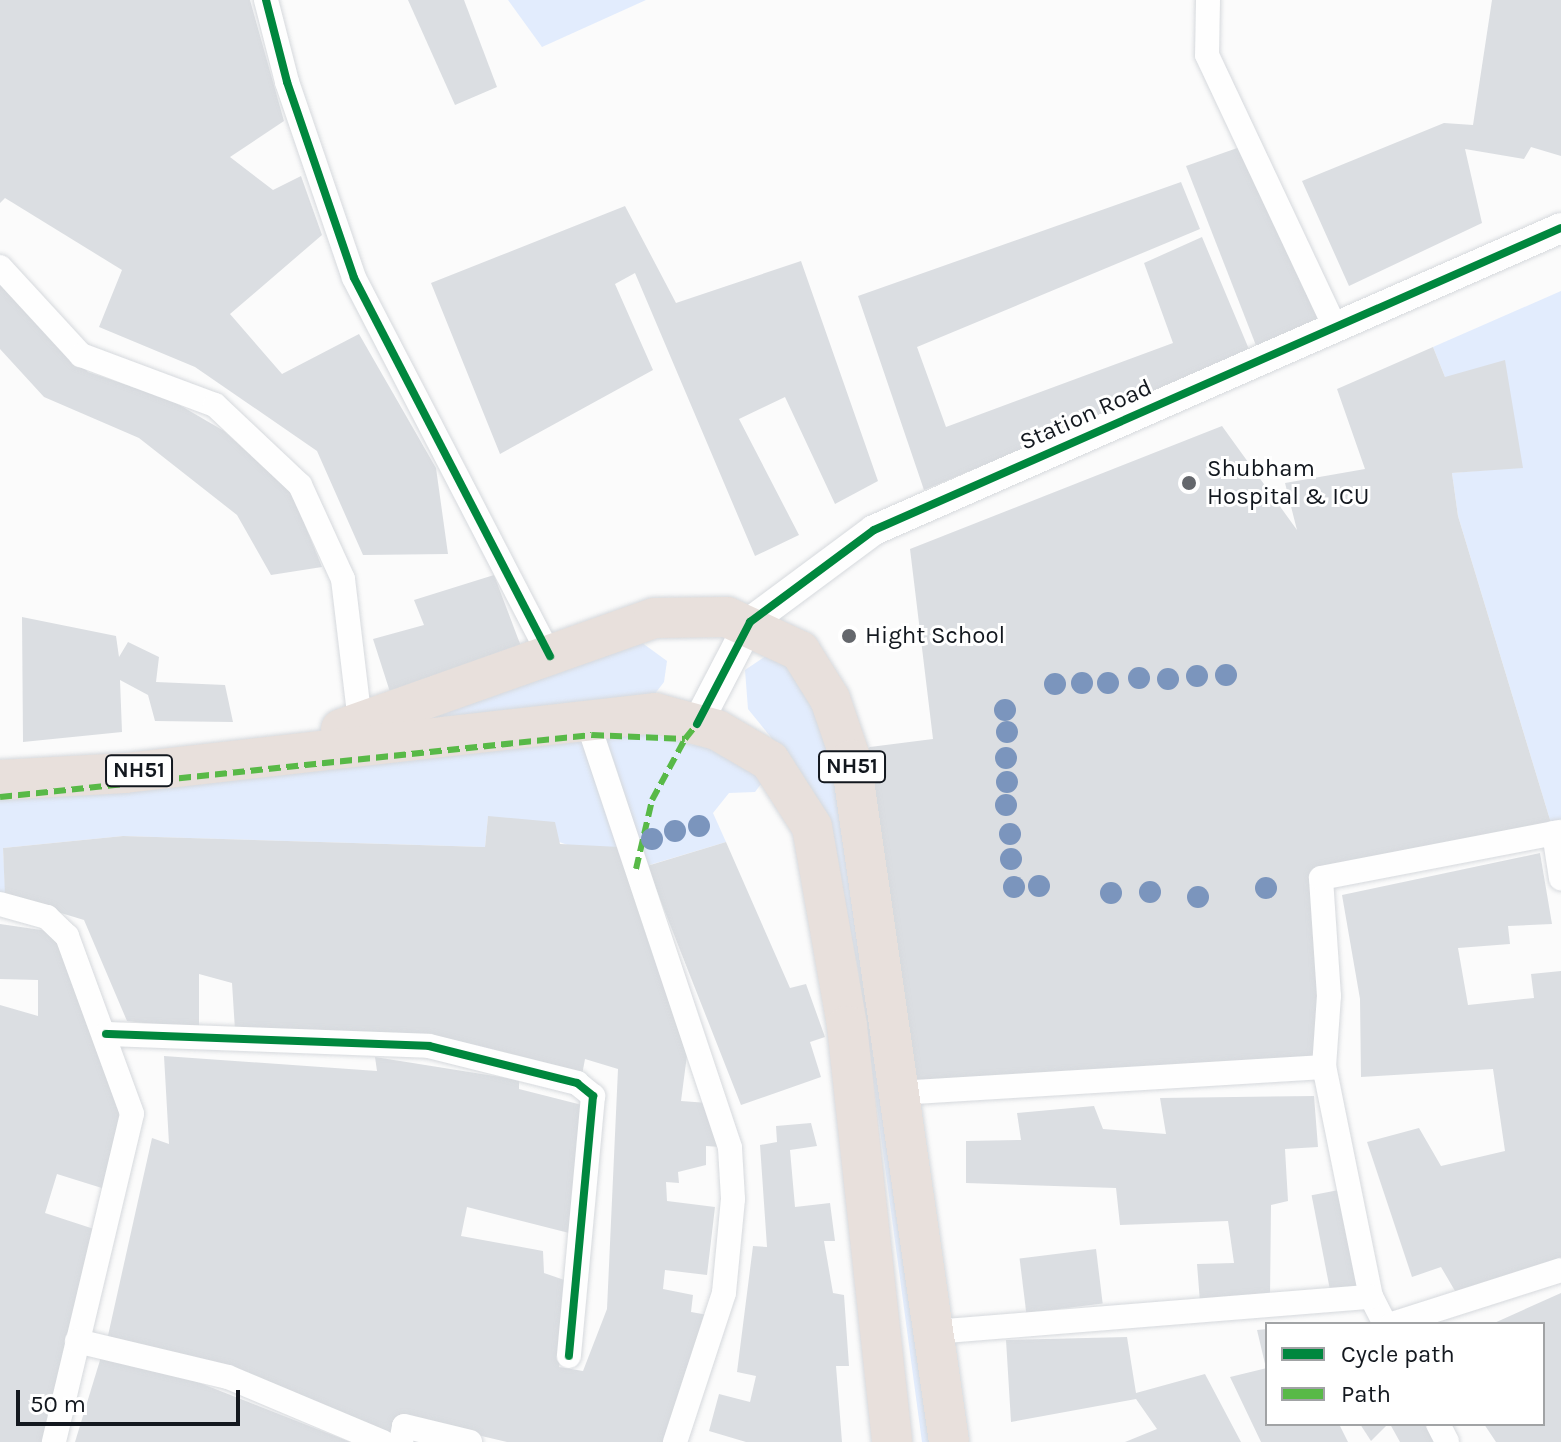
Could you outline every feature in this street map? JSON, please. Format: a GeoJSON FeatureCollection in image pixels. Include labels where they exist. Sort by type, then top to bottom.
{"type":"FeatureCollection","features":[{"type":"Feature","properties":{"kind":"highway","name":"NH51"},"geometry":{"type":"LineString","coordinates":[[278,753],[654,618],[750,622],[800,651],[819,674],[842,728],[949,1442]]}},
{"type":"Feature","properties":{"kind":"highway","name":"NH51"},"geometry":{"type":"LineString","coordinates":[[0,780],[125,773],[586,717],[655,713],[697,724],[770,761],[812,827],[847,1026],[892,1442]]}},
{"type":"Feature","properties":{"kind":"street"},"geometry":{"type":"LineString","coordinates":[[266,0],[287,82],[354,278],[550,656]]}},
{"type":"Feature","properties":{"kind":"street"},"geometry":{"type":"LineString","coordinates":[[1208,0],[1207,55],[1335,327]]}},
{"type":"Feature","properties":{"kind":"street","name":"Station Road"},"geometry":{"type":"LineString","coordinates":[[697,724],[750,622],[874,530],[1561,228]]}},
{"type":"Feature","properties":{"kind":"street"},"geometry":{"type":"LineString","coordinates":[[0,267],[81,355],[215,405],[300,485],[343,579],[360,722]]}},
{"type":"Feature","properties":{"kind":"street"},"geometry":{"type":"LineString","coordinates":[[586,717],[730,1148],[733,1199],[724,1293],[675,1442]]}},
{"type":"Feature","properties":{"kind":"street"},"geometry":{"type":"LineString","coordinates":[[1384,1322],[1371,1297],[1324,1067],[1329,996],[1321,878],[1557,832],[1561,878]]}},
{"type":"Feature","properties":{"kind":"street"},"geometry":{"type":"LineString","coordinates":[[0,904],[47,917],[67,936],[106,1034],[132,1114],[54,1442]]}},
{"type":"Feature","properties":{"kind":"street"},"geometry":{"type":"LineString","coordinates":[[106,1034],[429,1046],[577,1083],[593,1096],[569,1356]]}},
{"type":"Feature","properties":{"kind":"street"},"geometry":{"type":"LineString","coordinates":[[898,1093],[1324,1067]]}},
{"type":"Feature","properties":{"kind":"street"},"geometry":{"type":"LineString","coordinates":[[1398,1322],[1561,1270]]}},
{"type":"Feature","properties":{"kind":"street"},"geometry":{"type":"LineString","coordinates":[[933,1332],[1371,1297]]}},
{"type":"Feature","properties":{"kind":"street"},"geometry":{"type":"LineString","coordinates":[[77,1341],[228,1377],[383,1442]]}},
{"type":"Feature","properties":{"kind":"street"},"geometry":{"type":"LineString","coordinates":[[401,1442],[404,1426],[470,1442]]}},
{"type":"Feature","properties":{"kind":"shaded area"},"geometry":{"type":"Polygon","coordinates":[[[508,0],[646,0],[542,47],[508,0]]]}},
{"type":"Feature","properties":{"kind":"shaded area"},"geometry":{"type":"Polygon","coordinates":[[[1561,291],[1561,832],[1554,833],[1458,516],[1452,473],[1522,467],[1445,377],[1433,347],[1561,291]]]}},
{"type":"Feature","properties":{"kind":"shaded area"},"geometry":{"type":"Polygon","coordinates":[[[641,642],[667,661],[664,682],[654,695],[355,735],[641,642]]]}},
{"type":"Feature","properties":{"kind":"shaded area"},"geometry":{"type":"Polygon","coordinates":[[[766,656],[780,658],[826,721],[936,1442],[922,1442],[859,973],[833,852],[796,768],[748,709],[745,670],[766,656]]]}},
{"type":"Feature","properties":{"kind":"shaded area"},"geometry":{"type":"Polygon","coordinates":[[[643,733],[724,752],[764,780],[755,792],[729,793],[713,813],[726,842],[636,869],[488,817],[485,847],[123,836],[3,848],[6,905],[0,904],[0,797],[643,733]]]}},
{"type":"Feature","properties":{"kind":"building"},"geometry":{"type":"Polygon","coordinates":[[[0,0],[250,0],[284,121],[230,157],[273,190],[301,176],[322,235],[230,314],[282,374],[359,334],[436,468],[448,554],[363,555],[317,451],[195,367],[99,327],[122,270],[5,198],[0,203],[0,0]]]}},
{"type":"Feature","properties":{"kind":"building"},"geometry":{"type":"Polygon","coordinates":[[[408,0],[464,0],[497,87],[455,105],[408,0]]]}},
{"type":"Feature","properties":{"kind":"building"},"geometry":{"type":"Polygon","coordinates":[[[1492,0],[1561,0],[1561,156],[1531,147],[1524,159],[1465,149],[1482,223],[1349,286],[1302,181],[1444,123],[1473,125],[1492,0]]]}},
{"type":"Feature","properties":{"kind":"building"},"geometry":{"type":"Polygon","coordinates":[[[1243,146],[1321,320],[1257,348],[1186,166],[1243,146]]]}},
{"type":"Feature","properties":{"kind":"building"},"geometry":{"type":"Polygon","coordinates":[[[1181,182],[1200,229],[917,347],[946,427],[1173,343],[1144,263],[1202,237],[1251,354],[924,490],[858,296],[1181,182]]]}},
{"type":"Feature","properties":{"kind":"building"},"geometry":{"type":"Polygon","coordinates":[[[625,206],[676,303],[801,261],[878,481],[835,504],[785,397],[739,419],[799,535],[755,556],[635,273],[615,284],[653,370],[500,454],[431,283],[625,206]]]}},
{"type":"Feature","properties":{"kind":"building"},"geometry":{"type":"Polygon","coordinates":[[[0,284],[88,372],[171,400],[224,431],[292,493],[322,567],[271,575],[237,515],[139,438],[44,397],[0,349],[0,284]]]}},
{"type":"Feature","properties":{"kind":"building"},"geometry":{"type":"Polygon","coordinates":[[[1433,347],[1445,377],[1505,360],[1523,468],[1452,473],[1458,516],[1554,833],[1321,878],[1324,1067],[898,1093],[851,760],[870,747],[933,739],[910,549],[1222,426],[1297,530],[1285,483],[1365,469],[1337,389],[1433,347]]]}},
{"type":"Feature","properties":{"kind":"building"},"geometry":{"type":"Polygon","coordinates":[[[494,575],[522,649],[390,692],[373,639],[424,625],[414,600],[494,575]]]}},
{"type":"Feature","properties":{"kind":"building"},"geometry":{"type":"Polygon","coordinates":[[[22,617],[116,636],[119,657],[128,642],[159,657],[156,682],[225,685],[233,722],[155,721],[148,695],[120,680],[122,732],[23,742],[22,617]]]}},
{"type":"Feature","properties":{"kind":"building"},"geometry":{"type":"Polygon","coordinates":[[[488,816],[555,822],[560,844],[620,847],[689,1040],[681,1101],[708,1103],[721,1147],[706,1146],[706,1165],[678,1172],[679,1183],[666,1182],[667,1201],[715,1207],[707,1275],[665,1270],[663,1289],[693,1295],[691,1312],[708,1315],[668,1442],[507,1442],[401,1417],[393,1438],[107,1340],[152,1138],[169,1144],[164,1056],[377,1071],[375,1057],[519,1080],[519,1089],[586,1106],[569,1233],[467,1207],[461,1236],[543,1251],[544,1273],[573,1283],[559,1367],[583,1371],[607,1309],[618,1069],[585,1059],[582,1075],[235,1030],[232,983],[199,974],[199,1029],[127,1021],[84,920],[5,896],[3,848],[123,836],[485,847],[488,816]]]}},
{"type":"Feature","properties":{"kind":"building"},"geometry":{"type":"Polygon","coordinates":[[[726,842],[790,988],[806,984],[825,1037],[810,1042],[821,1077],[741,1105],[647,866],[726,842]]]}},
{"type":"Feature","properties":{"kind":"building"},"geometry":{"type":"Polygon","coordinates":[[[1540,853],[1552,924],[1508,926],[1510,944],[1458,948],[1468,1005],[1534,998],[1531,974],[1561,971],[1561,1263],[1458,1296],[1441,1267],[1412,1277],[1367,1142],[1419,1128],[1441,1166],[1505,1151],[1493,1069],[1361,1077],[1360,999],[1342,895],[1540,853]]]}},
{"type":"Feature","properties":{"kind":"building"},"geometry":{"type":"Polygon","coordinates":[[[0,924],[55,932],[125,1120],[105,1189],[57,1174],[45,1213],[97,1230],[46,1442],[0,1442],[0,1005],[38,1016],[38,980],[0,979],[0,924]]]}},
{"type":"Feature","properties":{"kind":"building"},"geometry":{"type":"Polygon","coordinates":[[[1314,1096],[1318,1147],[1285,1149],[1288,1201],[1271,1205],[1270,1298],[1200,1302],[1197,1264],[1234,1263],[1228,1221],[1120,1225],[1116,1188],[966,1183],[966,1141],[1021,1140],[1017,1113],[1094,1106],[1103,1129],[1166,1134],[1160,1098],[1314,1096]]]}},
{"type":"Feature","properties":{"kind":"building"},"geometry":{"type":"Polygon","coordinates":[[[811,1123],[817,1146],[790,1150],[795,1207],[830,1203],[835,1241],[824,1241],[833,1293],[844,1295],[849,1366],[836,1366],[842,1442],[746,1442],[709,1431],[719,1394],[750,1402],[756,1376],[737,1372],[753,1246],[767,1247],[760,1145],[777,1142],[776,1126],[811,1123]]]}},
{"type":"Feature","properties":{"kind":"building"},"geometry":{"type":"Polygon","coordinates":[[[1344,1189],[1363,1287],[1331,1293],[1312,1195],[1344,1189]]]}},
{"type":"Feature","properties":{"kind":"building"},"geometry":{"type":"Polygon","coordinates":[[[1096,1249],[1103,1304],[1026,1313],[1020,1258],[1096,1249]]]}},
{"type":"Feature","properties":{"kind":"building"},"geometry":{"type":"Polygon","coordinates":[[[1561,1293],[1561,1442],[1496,1442],[1485,1426],[1545,1426],[1545,1322],[1496,1322],[1561,1293]]]}},
{"type":"Feature","properties":{"kind":"building"},"geometry":{"type":"Polygon","coordinates":[[[1265,1329],[1265,1364],[1257,1330],[1265,1329]]]}},
{"type":"Feature","properties":{"kind":"building"},"geometry":{"type":"Polygon","coordinates":[[[1127,1337],[1136,1393],[1205,1374],[1241,1442],[1125,1442],[1157,1429],[1136,1399],[1011,1422],[1006,1340],[1127,1337]]]}},
{"type":"Feature","properties":{"kind":"building"},"geometry":{"type":"Polygon","coordinates":[[[101,1357],[177,1374],[350,1442],[75,1442],[101,1357]]]}},
{"type":"Feature","properties":{"kind":"building"},"geometry":{"type":"Polygon","coordinates":[[[1265,1368],[1265,1426],[1340,1426],[1348,1442],[1261,1442],[1230,1377],[1265,1368]]]}},
{"type":"Feature","properties":{"kind":"building"},"geometry":{"type":"Polygon","coordinates":[[[1361,1426],[1386,1426],[1371,1441],[1361,1426]]]}},
{"type":"Feature","properties":{"kind":"building"},"geometry":{"type":"Polygon","coordinates":[[[1391,1426],[1427,1426],[1435,1442],[1400,1442],[1391,1426]]]}},
{"type":"Feature","properties":{"kind":"marked path"},"geometry":{"type":"LineString","coordinates":[[0,797],[592,735],[685,739],[697,724]]}},
{"type":"Feature","properties":{"kind":"marked path"},"geometry":{"type":"LineString","coordinates":[[636,869],[652,800],[685,739]]}},
{"type":"Feature","properties":{"kind":"cycle path"},"geometry":{"type":"LineString","coordinates":[[266,0],[287,82],[354,278],[550,656]]}},
{"type":"Feature","properties":{"kind":"cycle path"},"geometry":{"type":"LineString","coordinates":[[697,724],[750,622],[874,530],[1561,228]]}},
{"type":"Feature","properties":{"kind":"cycle path"},"geometry":{"type":"LineString","coordinates":[[106,1034],[429,1046],[577,1083],[593,1096],[569,1356]]}},
{"type":"Feature","properties":{"kind":"place","name":"Shubham Hospital & ICU"},"geometry":{"type":"Point","coordinates":[1189,483]}},
{"type":"Feature","properties":{"kind":"place","name":"Hight School"},"geometry":{"type":"Point","coordinates":[849,636]}}]}
